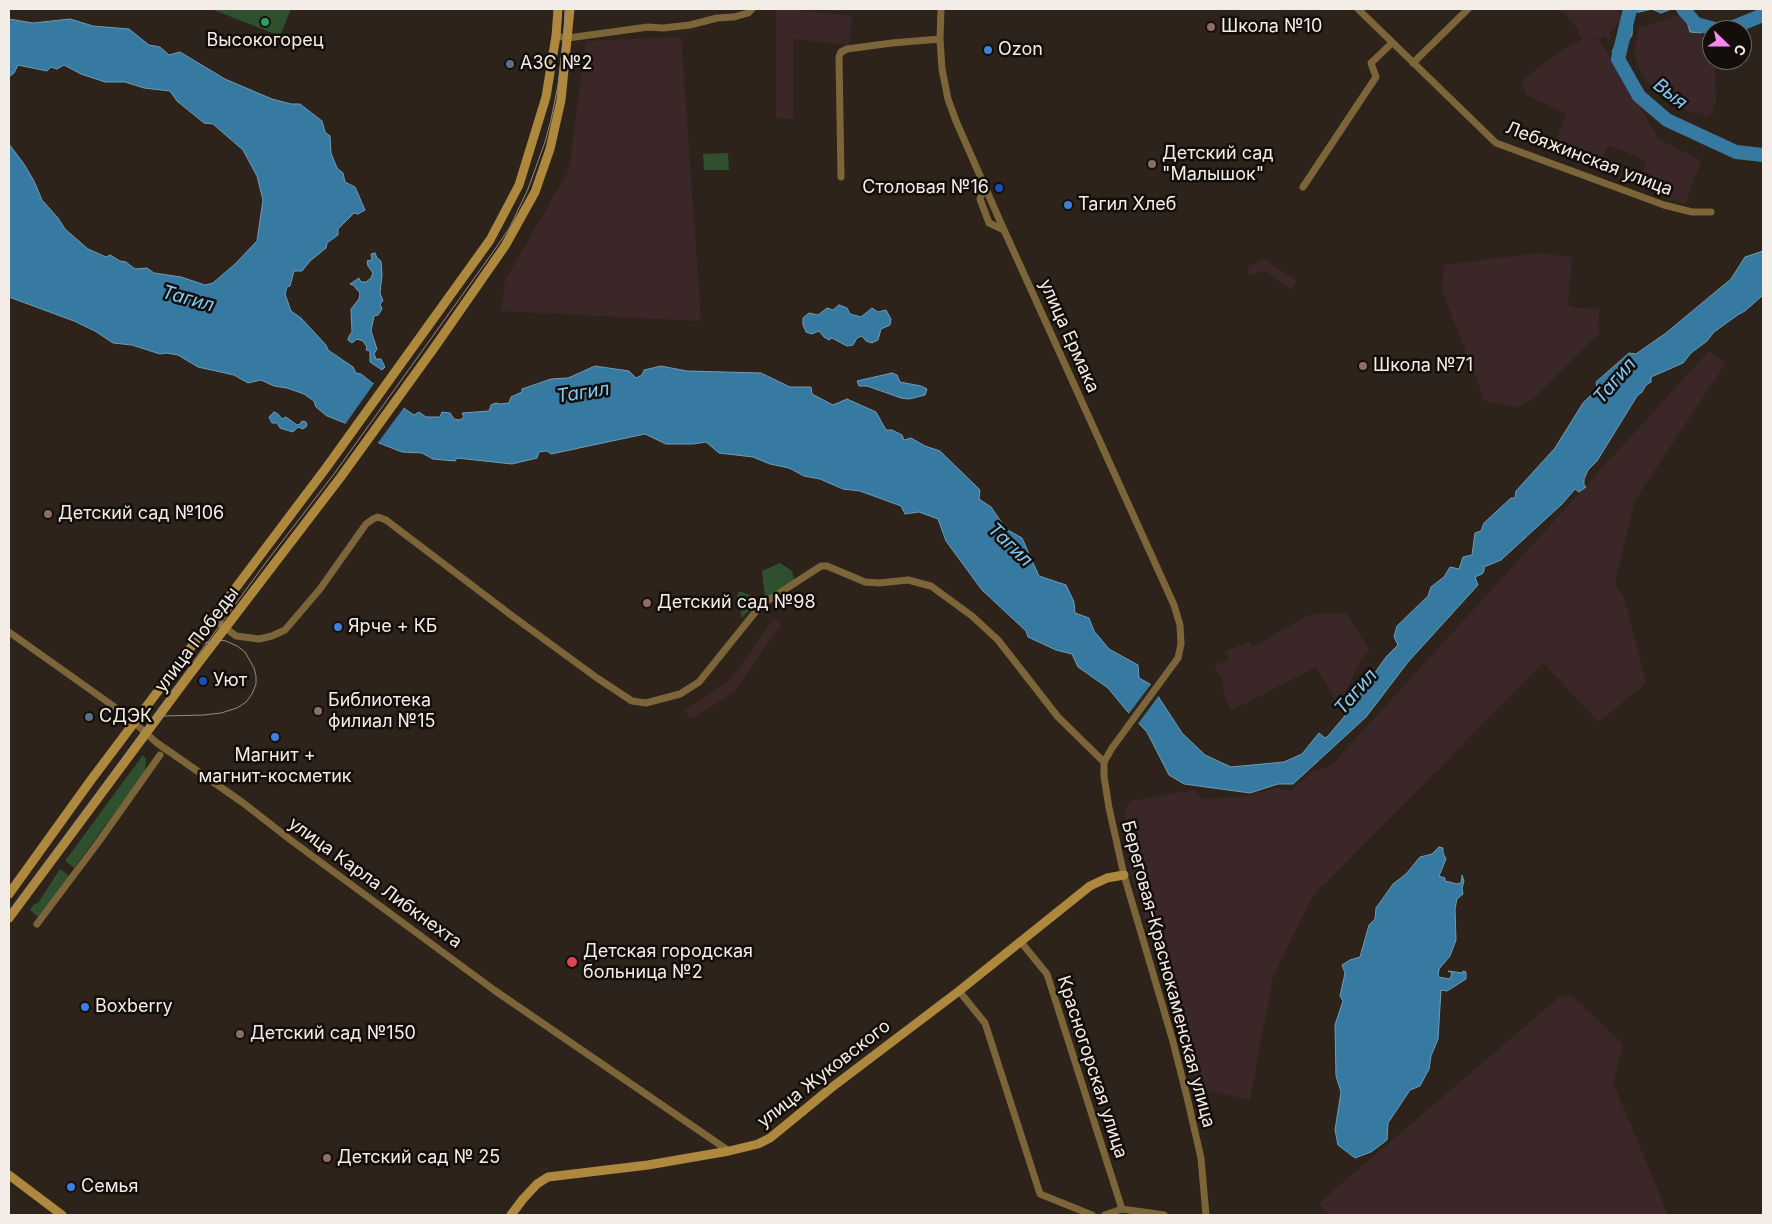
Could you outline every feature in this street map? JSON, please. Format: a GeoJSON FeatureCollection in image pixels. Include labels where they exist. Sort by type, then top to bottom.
{"type":"FeatureCollection","features":[{"type":"Feature","properties":{"kind":"main road","name":"улица Победы"},"geometry":{"type":"LineString","coordinates":[[9,894],[326,468],[490,240],[519,185],[546,97],[556,36],[558,9]]}},
{"type":"Feature","properties":{"kind":"main road","name":"улица Победы"},"geometry":{"type":"LineString","coordinates":[[9,918],[340,478],[505,246],[535,192],[550,149],[561,100],[570,9]]}},
{"type":"Feature","properties":{"kind":"main road","name":"улица Жуковского"},"geometry":{"type":"LineString","coordinates":[[511,1215],[537,1184],[548,1177],[648,1165],[729,1151],[758,1144],[770,1138],[831,1088],[959,991],[1090,886],[1107,878],[1124,875]]}},
{"type":"Feature","properties":{"kind":"main road"},"geometry":{"type":"LineString","coordinates":[[9,1175],[62,1215]]}},
{"type":"Feature","properties":{"kind":"street"},"geometry":{"type":"LineString","coordinates":[[556,36],[568,38],[648,27],[663,28],[690,25],[717,18],[734,17],[748,13],[752,9]]}},
{"type":"Feature","properties":{"kind":"street","name":"улица Ермака"},"geometry":{"type":"LineString","coordinates":[[942,9],[940,39],[942,69],[948,99],[1004,230],[1174,605],[1180,625],[1181,644],[1178,658],[1119,738],[1104,762]]}},
{"type":"Feature","properties":{"kind":"street","name":"Лебяжинская улица"},"geometry":{"type":"LineString","coordinates":[[1358,9],[1496,143],[1664,204],[1692,212],[1711,212]]}},
{"type":"Feature","properties":{"kind":"street"},"geometry":{"type":"LineString","coordinates":[[1413,63],[1468,9]]}},
{"type":"Feature","properties":{"kind":"street"},"geometry":{"type":"LineString","coordinates":[[841,177],[839,57],[841,52],[847,49],[892,43],[940,39]]}},
{"type":"Feature","properties":{"kind":"street"},"geometry":{"type":"LineString","coordinates":[[1303,186],[1376,77],[1371,63],[1392,43]]}},
{"type":"Feature","properties":{"kind":"street"},"geometry":{"type":"LineString","coordinates":[[214,619],[236,636],[259,639],[285,630],[320,589],[366,524],[378,517],[386,520],[597,678],[632,700],[646,703],[680,694],[699,682],[761,605],[821,566],[827,566],[865,582],[908,580],[931,586],[972,616],[998,640],[1058,717],[1104,762]]}},
{"type":"Feature","properties":{"kind":"street","name":"улица Карла Либкнехта"},"geometry":{"type":"LineString","coordinates":[[9,632],[126,716],[147,734],[502,995],[729,1151]]}},
{"type":"Feature","properties":{"kind":"street"},"geometry":{"type":"LineString","coordinates":[[37,924],[100,840],[160,755]]}},
{"type":"Feature","properties":{"kind":"street","name":"Береговая-Краснокаменская улица"},"geometry":{"type":"LineString","coordinates":[[1104,762],[1109,808],[1124,875],[1172,1038],[1201,1158],[1206,1215]]}},
{"type":"Feature","properties":{"kind":"street","name":"Красногорская улица"},"geometry":{"type":"LineString","coordinates":[[1020,941],[1047,974],[1122,1209]]}},
{"type":"Feature","properties":{"kind":"street"},"geometry":{"type":"LineString","coordinates":[[959,991],[985,1023],[1040,1194],[1092,1215]]}},
{"type":"Feature","properties":{"kind":"street"},"geometry":{"type":"LineString","coordinates":[[1109,1215],[1122,1209],[1164,1215]]}},
{"type":"Feature","properties":{"kind":"shaded area"},"geometry":{"type":"Polygon","coordinates":[[[776,9],[852,16],[849,45],[793,39],[793,119],[776,118],[776,9]]]}},
{"type":"Feature","properties":{"kind":"shaded area"},"geometry":{"type":"Polygon","coordinates":[[[1560,9],[1619,9],[1621,20],[1609,33],[1612,37],[1608,40],[1605,36],[1600,40],[1596,36],[1588,44],[1583,40],[1587,45],[1596,38],[1600,41],[1659,139],[1701,161],[1685,204],[1637,186],[1647,161],[1608,145],[1598,169],[1554,146],[1566,114],[1526,95],[1521,82],[1551,57],[1583,39],[1577,33],[1579,30],[1560,9]]]}},
{"type":"Feature","properties":{"kind":"shaded area"},"geometry":{"type":"Polygon","coordinates":[[[1681,15],[1685,24],[1702,36],[1702,70],[1715,70],[1716,104],[1712,106],[1714,113],[1705,117],[1702,112],[1696,114],[1675,106],[1644,78],[1634,55],[1639,28],[1681,15]]]}},
{"type":"Feature","properties":{"kind":"shaded area"},"geometry":{"type":"Polygon","coordinates":[[[681,37],[701,321],[501,311],[505,280],[569,170],[586,41],[681,37]]]}},
{"type":"Feature","properties":{"kind":"shaded area"},"geometry":{"type":"Polygon","coordinates":[[[1538,253],[1572,257],[1568,305],[1577,308],[1599,309],[1599,322],[1597,324],[1600,332],[1532,400],[1518,407],[1485,401],[1442,290],[1444,265],[1538,253]]]}},
{"type":"Feature","properties":{"kind":"shaded area"},"geometry":{"type":"Polygon","coordinates":[[[1264,259],[1297,281],[1291,290],[1265,271],[1249,276],[1248,267],[1264,259]]]}},
{"type":"Feature","properties":{"kind":"shaded area"},"geometry":{"type":"Polygon","coordinates":[[[1709,351],[1725,364],[1635,500],[1615,583],[1625,601],[1646,683],[1599,722],[1543,663],[1312,897],[1273,977],[1250,1100],[1203,1089],[1197,1083],[1130,868],[1125,810],[1131,801],[1194,790],[1202,799],[1243,797],[1277,788],[1291,791],[1313,771],[1330,767],[1709,351]]]}},
{"type":"Feature","properties":{"kind":"shaded area"},"geometry":{"type":"Polygon","coordinates":[[[1319,613],[1346,613],[1370,651],[1361,659],[1339,706],[1316,667],[1231,711],[1224,695],[1223,681],[1214,665],[1229,660],[1226,651],[1250,641],[1252,647],[1308,616],[1319,613]]]}},
{"type":"Feature","properties":{"kind":"shaded area"},"geometry":{"type":"Polygon","coordinates":[[[774,618],[782,623],[734,692],[694,718],[690,717],[684,711],[731,679],[774,618]]]}},
{"type":"Feature","properties":{"kind":"shaded area"},"geometry":{"type":"Polygon","coordinates":[[[1572,996],[1576,999],[1623,1045],[1613,1082],[1668,1215],[1328,1215],[1319,1203],[1558,998],[1572,996]]]}},
{"type":"Feature","properties":{"kind":"green space","name":"Высокогорец"},"geometry":{"type":"Polygon","coordinates":[[[211,9],[291,9],[280,36],[211,9]]]}},
{"type":"Feature","properties":{"kind":"green space"},"geometry":{"type":"Polygon","coordinates":[[[728,153],[729,170],[704,170],[703,154],[728,153]]]}},
{"type":"Feature","properties":{"kind":"green space"},"geometry":{"type":"Polygon","coordinates":[[[780,563],[792,571],[794,578],[791,584],[765,599],[762,571],[780,563]]]}},
{"type":"Feature","properties":{"kind":"green space"},"geometry":{"type":"Polygon","coordinates":[[[739,592],[755,597],[757,601],[742,618],[737,595],[739,592]]]}},
{"type":"Feature","properties":{"kind":"green space"},"geometry":{"type":"Polygon","coordinates":[[[143,755],[146,759],[145,772],[74,868],[65,861],[143,755]]]}},
{"type":"Feature","properties":{"kind":"green space"},"geometry":{"type":"Polygon","coordinates":[[[60,869],[69,876],[38,917],[30,910],[34,904],[38,903],[60,869]]]}},
{"type":"Feature","properties":{"kind":"water"},"geometry":{"type":"Polygon","coordinates":[[[1624,9],[1652,9],[1633,12],[1632,35],[1620,55],[1612,52],[1622,31],[1624,9]]]}},
{"type":"Feature","properties":{"kind":"water"},"geometry":{"type":"Polygon","coordinates":[[[1652,9],[1671,9],[1661,13],[1652,9]]]}},
{"type":"Feature","properties":{"kind":"water"},"geometry":{"type":"Polygon","coordinates":[[[1677,9],[1689,9],[1695,20],[1702,23],[1702,33],[1690,32],[1685,15],[1677,9]]]}},
{"type":"Feature","properties":{"kind":"water","name":"Тагил"},"geometry":{"type":"Polygon","coordinates":[[[9,19],[33,23],[70,19],[93,26],[129,29],[149,45],[160,47],[169,55],[180,52],[225,79],[272,99],[291,104],[300,104],[322,121],[325,132],[330,136],[331,153],[337,168],[343,173],[345,182],[355,187],[365,210],[358,214],[354,213],[338,229],[338,235],[327,243],[326,248],[310,261],[302,271],[294,271],[290,286],[287,287],[285,294],[291,311],[301,318],[326,345],[328,350],[353,367],[356,373],[361,374],[414,415],[419,412],[426,417],[440,417],[442,412],[450,413],[454,419],[460,420],[464,417],[462,413],[489,411],[491,405],[496,403],[509,403],[511,397],[522,392],[522,389],[551,379],[568,378],[595,366],[629,371],[636,378],[642,375],[644,370],[661,366],[687,371],[761,373],[790,387],[811,387],[812,394],[833,405],[847,399],[876,412],[886,430],[892,430],[902,435],[904,440],[911,438],[925,446],[940,451],[980,490],[979,499],[991,507],[1006,529],[1022,538],[1039,576],[1066,585],[1074,602],[1075,613],[1089,618],[1094,631],[1109,649],[1138,665],[1139,678],[1150,684],[1182,733],[1205,755],[1231,767],[1284,762],[1302,754],[1319,733],[1325,738],[1328,736],[1344,717],[1386,657],[1398,645],[1394,637],[1397,626],[1428,596],[1431,587],[1444,577],[1450,567],[1459,569],[1463,557],[1472,555],[1475,533],[1481,531],[1484,523],[1511,498],[1515,498],[1516,491],[1555,448],[1583,403],[1597,389],[1596,382],[1629,353],[1636,354],[1666,333],[1731,279],[1745,257],[1763,251],[1763,295],[1745,311],[1714,332],[1683,363],[1651,377],[1651,382],[1637,396],[1597,461],[1588,470],[1584,479],[1586,487],[1579,492],[1575,489],[1562,504],[1501,560],[1484,567],[1482,574],[1475,577],[1478,585],[1408,662],[1366,717],[1293,784],[1278,784],[1250,793],[1184,784],[1169,775],[1147,732],[1108,688],[1078,667],[1072,654],[1056,650],[1028,637],[1026,631],[982,590],[946,541],[938,519],[919,512],[905,514],[901,506],[860,491],[843,489],[820,479],[804,476],[789,468],[770,464],[753,457],[719,453],[706,442],[666,444],[645,434],[551,454],[547,451],[539,452],[537,458],[512,464],[457,458],[455,461],[433,459],[422,453],[402,452],[379,443],[345,423],[327,416],[316,407],[314,401],[304,394],[274,386],[261,380],[248,383],[234,375],[198,367],[178,355],[160,354],[132,345],[113,343],[95,331],[74,321],[9,297],[9,144],[24,164],[42,200],[65,229],[88,249],[106,257],[110,255],[126,262],[135,269],[147,268],[154,273],[181,277],[205,285],[213,283],[257,241],[263,200],[257,176],[243,150],[213,124],[204,123],[177,101],[170,91],[144,88],[125,82],[105,82],[81,74],[64,65],[57,69],[51,67],[47,71],[18,65],[14,73],[9,77],[9,19]]]}},
{"type":"Feature","properties":{"kind":"water"},"geometry":{"type":"Polygon","coordinates":[[[375,253],[381,261],[380,293],[383,301],[380,304],[382,309],[378,315],[374,316],[371,331],[377,349],[374,354],[376,359],[381,359],[385,367],[382,370],[370,362],[370,351],[366,350],[367,347],[363,341],[357,339],[352,343],[348,340],[352,332],[351,309],[359,299],[360,293],[350,284],[359,278],[361,282],[366,282],[371,278],[373,273],[367,261],[372,260],[371,254],[375,253]]]}},
{"type":"Feature","properties":{"kind":"water"},"geometry":{"type":"Polygon","coordinates":[[[839,305],[847,308],[850,314],[861,317],[872,308],[878,312],[886,310],[891,319],[890,325],[881,329],[878,340],[872,343],[866,341],[862,336],[857,338],[853,345],[847,346],[832,338],[829,340],[819,331],[812,334],[806,332],[803,318],[809,313],[818,315],[827,308],[833,310],[839,305]]]}},
{"type":"Feature","properties":{"kind":"water"},"geometry":{"type":"Polygon","coordinates":[[[892,373],[897,375],[900,382],[927,389],[925,395],[909,399],[901,398],[867,386],[859,386],[857,381],[892,373]]]}},
{"type":"Feature","properties":{"kind":"water"},"geometry":{"type":"Polygon","coordinates":[[[274,412],[282,419],[286,417],[297,425],[302,421],[306,422],[307,426],[303,429],[298,427],[293,432],[280,428],[277,423],[272,423],[269,417],[274,412]]]}},
{"type":"Feature","properties":{"kind":"water"},"geometry":{"type":"Polygon","coordinates":[[[1439,847],[1443,848],[1446,859],[1439,876],[1445,878],[1445,881],[1457,884],[1461,883],[1462,875],[1464,881],[1463,894],[1457,899],[1455,909],[1456,940],[1450,956],[1439,969],[1438,977],[1450,979],[1452,973],[1448,971],[1463,973],[1463,971],[1466,972],[1466,979],[1447,991],[1441,990],[1438,1039],[1431,1056],[1429,1069],[1420,1086],[1410,1090],[1388,1123],[1387,1140],[1371,1152],[1355,1158],[1338,1145],[1335,1130],[1341,1092],[1336,1076],[1335,1025],[1343,1001],[1340,996],[1345,973],[1342,965],[1360,957],[1369,925],[1375,919],[1376,908],[1393,884],[1406,874],[1420,857],[1432,854],[1439,847]]]}},
{"type":"Feature","properties":{"kind":"pier"},"geometry":{"type":"Polygon","coordinates":[[[375,382],[405,406],[377,444],[344,426],[375,382]]]}},
{"type":"Feature","properties":{"kind":"pier"},"geometry":{"type":"Polygon","coordinates":[[[1152,683],[1160,694],[1137,725],[1127,716],[1152,683]]]}},
{"type":"Feature","properties":{"kind":"waterway","name":"Выя"},"geometry":{"type":"LineString","coordinates":[[1630,9],[1618,59],[1639,96],[1667,120],[1736,152],[1763,155]]}},
{"type":"Feature","properties":{"kind":"waterway","name":"Выя"},"geometry":{"type":"LineString","coordinates":[[1683,9],[1696,24],[1702,26]]}},
{"type":"Feature","properties":{"kind":"waterway","name":"Выя"},"geometry":{"type":"LineString","coordinates":[[1751,20],[1763,15]]}},
{"type":"Feature","properties":{"kind":"tram line"},"geometry":{"type":"LineString","coordinates":[[9,913],[267,561],[334,474],[510,227],[528,189],[551,120],[558,85],[565,9]]}},
{"type":"Feature","properties":{"kind":"tram line"},"geometry":{"type":"LineString","coordinates":[[152,722],[163,716],[221,713],[237,708],[246,702],[252,694],[256,684],[256,676],[254,668],[245,652],[226,641],[218,640],[205,643]]}},
{"type":"Feature","properties":{"kind":"place","name":"Высокогорец"},"geometry":{"type":"Point","coordinates":[265,22]}},
{"type":"Feature","properties":{"kind":"place","name":"Школа №10"},"geometry":{"type":"Point","coordinates":[1211,27]}},
{"type":"Feature","properties":{"kind":"place","name":"Ozon"},"geometry":{"type":"Point","coordinates":[988,50]}},
{"type":"Feature","properties":{"kind":"place","name":"АЗС №2"},"geometry":{"type":"Point","coordinates":[510,64]}},
{"type":"Feature","properties":{"kind":"place","name":"Детский сад \"Малышок\""},"geometry":{"type":"Point","coordinates":[1152,164]}},
{"type":"Feature","properties":{"kind":"place","name":"Столовая №16"},"geometry":{"type":"Point","coordinates":[999,188]}},
{"type":"Feature","properties":{"kind":"place","name":"Тагил Хлеб"},"geometry":{"type":"Point","coordinates":[1068,205]}},
{"type":"Feature","properties":{"kind":"place","name":"Школа №71"},"geometry":{"type":"Point","coordinates":[1363,366]}},
{"type":"Feature","properties":{"kind":"place","name":"Детский сад №106"},"geometry":{"type":"Point","coordinates":[48,514]}},
{"type":"Feature","properties":{"kind":"place","name":"Детский сад №98"},"geometry":{"type":"Point","coordinates":[647,603]}},
{"type":"Feature","properties":{"kind":"place","name":"Ярче + КБ"},"geometry":{"type":"Point","coordinates":[338,627]}},
{"type":"Feature","properties":{"kind":"place","name":"Уют"},"geometry":{"type":"Point","coordinates":[203,681]}},
{"type":"Feature","properties":{"kind":"place","name":"Библиотека филиал №15"},"geometry":{"type":"Point","coordinates":[318,711]}},
{"type":"Feature","properties":{"kind":"place","name":"СДЭК"},"geometry":{"type":"Point","coordinates":[89,717]}},
{"type":"Feature","properties":{"kind":"place","name":"Магнит + магнит-косметик"},"geometry":{"type":"Point","coordinates":[275,737]}},
{"type":"Feature","properties":{"kind":"place","name":"Детская городская больница №2"},"geometry":{"type":"Point","coordinates":[572,962]}},
{"type":"Feature","properties":{"kind":"place","name":"Boxberry"},"geometry":{"type":"Point","coordinates":[85,1007]}},
{"type":"Feature","properties":{"kind":"place","name":"Детский сад №150"},"geometry":{"type":"Point","coordinates":[240,1034]}},
{"type":"Feature","properties":{"kind":"place","name":"Детский сад № 25"},"geometry":{"type":"Point","coordinates":[327,1158]}},
{"type":"Feature","properties":{"kind":"place","name":"Семья"},"geometry":{"type":"Point","coordinates":[71,1187]}}]}
